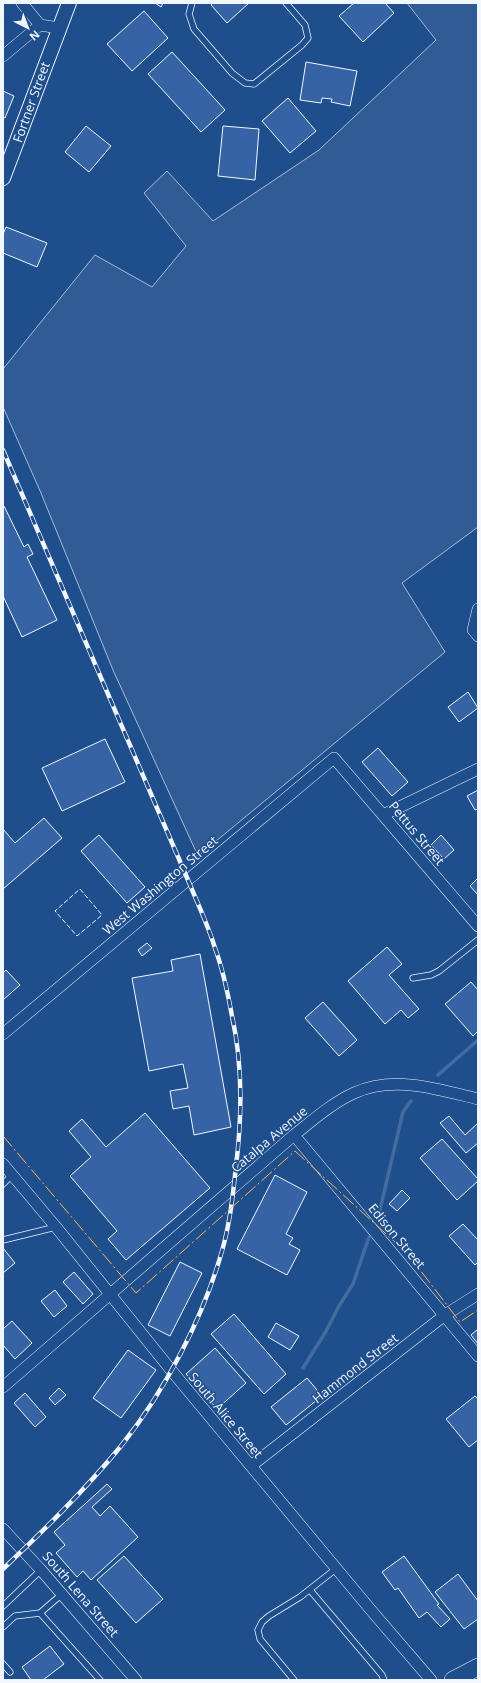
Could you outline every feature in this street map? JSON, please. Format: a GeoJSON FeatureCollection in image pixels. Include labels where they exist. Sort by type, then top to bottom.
{"type":"FeatureCollection","features":[{"type":"Feature","properties":{"kind":"main road"},"geometry":{"type":"LineString","coordinates":[[453,1680],[478,1667]]}},
{"type":"Feature","properties":{"kind":"street"},"geometry":{"type":"LineString","coordinates":[[22,3],[40,25],[59,28]]}},
{"type":"Feature","properties":{"kind":"street","name":"Fortner Street"},"geometry":{"type":"LineString","coordinates":[[3,178],[69,3]]}},
{"type":"Feature","properties":{"kind":"street"},"geometry":{"type":"LineString","coordinates":[[3,56],[40,25]]}},
{"type":"Feature","properties":{"kind":"street"},"geometry":{"type":"LineString","coordinates":[[475,633],[478,609]]}},
{"type":"Feature","properties":{"kind":"street","name":"Pettus Street"},"geometry":{"type":"LineString","coordinates":[[334,758],[478,926]]}},
{"type":"Feature","properties":{"kind":"street","name":"West Washington Street"},"geometry":{"type":"LineString","coordinates":[[3,1034],[334,758]]}},
{"type":"Feature","properties":{"kind":"street"},"geometry":{"type":"LineString","coordinates":[[384,815],[478,769]]}},
{"type":"Feature","properties":{"kind":"street","name":"Catalpa Avenue"},"geometry":{"type":"LineString","coordinates":[[3,1387],[294,1135],[318,1116],[349,1096],[371,1088],[385,1085],[417,1086],[478,1099]]}},
{"type":"Feature","properties":{"kind":"street","name":"Edison Street"},"geometry":{"type":"LineString","coordinates":[[294,1135],[478,1356]]}},
{"type":"Feature","properties":{"kind":"street","name":"South Alice Street"},"geometry":{"type":"LineString","coordinates":[[3,1164],[251,1466],[431,1680]]}},
{"type":"Feature","properties":{"kind":"street","name":"Hammond Street"},"geometry":{"type":"LineString","coordinates":[[251,1466],[445,1315],[478,1294]]}},
{"type":"Feature","properties":{"kind":"street","name":"South Lena Street"},"geometry":{"type":"LineString","coordinates":[[3,1529],[41,1570],[136,1680]]}},
{"type":"Feature","properties":{"kind":"lane"},"geometry":{"type":"LineString","coordinates":[[192,3],[190,14],[194,29],[232,73],[245,83],[254,84],[302,45],[308,38],[305,25],[286,3]]}},
{"type":"Feature","properties":{"kind":"lane"},"geometry":{"type":"LineString","coordinates":[[413,978],[431,975],[439,971],[478,940]]}},
{"type":"Feature","properties":{"kind":"lane"},"geometry":{"type":"LineString","coordinates":[[3,1184],[12,1175]]}},
{"type":"Feature","properties":{"kind":"lane"},"geometry":{"type":"LineString","coordinates":[[3,1240],[56,1227]]}},
{"type":"Feature","properties":{"kind":"lane"},"geometry":{"type":"LineString","coordinates":[[294,1680],[260,1639],[258,1630],[262,1622],[269,1616],[310,1590],[337,1568]]}},
{"type":"Feature","properties":{"kind":"lane"},"geometry":{"type":"LineString","coordinates":[[3,1606],[41,1570]]}},
{"type":"Feature","properties":{"kind":"lane"},"geometry":{"type":"LineString","coordinates":[[310,1590],[382,1674],[384,1680]]}},
{"type":"Feature","properties":{"kind":"lane"},"geometry":{"type":"LineString","coordinates":[[3,1627],[15,1616],[40,1613],[62,1594]]}},
{"type":"Feature","properties":{"kind":"lane"},"geometry":{"type":"LineString","coordinates":[[40,1613],[100,1680]]}},
{"type":"Feature","properties":{"kind":"lane"},"geometry":{"type":"LineString","coordinates":[[3,1664],[10,1672]]}},
{"type":"Feature","properties":{"kind":"shaded area"},"geometry":{"type":"Polygon","coordinates":[[[407,3],[478,3],[478,527],[402,583],[445,652],[198,856],[113,670],[41,493],[3,407],[3,369],[95,255],[152,287],[186,246],[144,193],[167,171],[213,221],[319,150],[436,40],[407,3]]]}},
{"type":"Feature","properties":{"kind":"building"},"geometry":{"type":"Polygon","coordinates":[[[155,3],[163,3],[161,7],[155,3]]]}},
{"type":"Feature","properties":{"kind":"building"},"geometry":{"type":"Polygon","coordinates":[[[213,3],[249,3],[227,23],[211,5],[213,3]]]}},
{"type":"Feature","properties":{"kind":"building"},"geometry":{"type":"Polygon","coordinates":[[[354,3],[385,3],[394,13],[363,42],[339,16],[354,3]]]}},
{"type":"Feature","properties":{"kind":"building"},"geometry":{"type":"Polygon","coordinates":[[[144,11],[168,38],[132,71],[107,44],[144,11]]]}},
{"type":"Feature","properties":{"kind":"building"},"geometry":{"type":"Polygon","coordinates":[[[172,52],[225,110],[201,132],[148,74],[172,52]]]}},
{"type":"Feature","properties":{"kind":"building"},"geometry":{"type":"Polygon","coordinates":[[[306,62],[357,71],[350,106],[331,102],[332,99],[322,98],[321,103],[300,100],[306,62]]]}},
{"type":"Feature","properties":{"kind":"building"},"geometry":{"type":"Polygon","coordinates":[[[3,91],[14,96],[5,118],[3,117],[3,91]]]}},
{"type":"Feature","properties":{"kind":"building"},"geometry":{"type":"Polygon","coordinates":[[[288,98],[316,131],[290,153],[262,121],[288,98]]]}},
{"type":"Feature","properties":{"kind":"building"},"geometry":{"type":"Polygon","coordinates":[[[86,126],[111,146],[89,172],[65,152],[86,126]]]}},
{"type":"Feature","properties":{"kind":"building"},"geometry":{"type":"Polygon","coordinates":[[[223,126],[259,129],[255,180],[218,176],[223,126]]]}},
{"type":"Feature","properties":{"kind":"building"},"geometry":{"type":"Polygon","coordinates":[[[6,227],[47,243],[37,267],[3,253],[3,234],[6,227]]]}},
{"type":"Feature","properties":{"kind":"building"},"geometry":{"type":"Polygon","coordinates":[[[4,506],[24,547],[28,544],[33,554],[27,557],[57,620],[22,637],[3,596],[4,506]]]}},
{"type":"Feature","properties":{"kind":"building"},"geometry":{"type":"Polygon","coordinates":[[[468,692],[478,708],[459,722],[448,707],[468,692]]]}},
{"type":"Feature","properties":{"kind":"building"},"geometry":{"type":"Polygon","coordinates":[[[105,739],[125,782],[62,811],[42,768],[105,739]]]}},
{"type":"Feature","properties":{"kind":"building"},"geometry":{"type":"Polygon","coordinates":[[[378,748],[408,782],[392,796],[362,762],[378,748]]]}},
{"type":"Feature","properties":{"kind":"building"},"geometry":{"type":"Polygon","coordinates":[[[478,790],[478,809],[475,810],[467,796],[478,790]]]}},
{"type":"Feature","properties":{"kind":"building"},"geometry":{"type":"Polygon","coordinates":[[[44,818],[62,838],[3,889],[3,829],[15,843],[44,818]]]}},
{"type":"Feature","properties":{"kind":"building"},"geometry":{"type":"Polygon","coordinates":[[[99,835],[145,887],[127,903],[81,851],[99,835]]]}},
{"type":"Feature","properties":{"kind":"building"},"geometry":{"type":"Polygon","coordinates":[[[441,835],[454,850],[444,859],[431,845],[441,835]]]}},
{"type":"Feature","properties":{"kind":"building"},"geometry":{"type":"Polygon","coordinates":[[[478,878],[478,895],[470,886],[478,878]]]}},
{"type":"Feature","properties":{"kind":"building"},"geometry":{"type":"Polygon","coordinates":[[[147,943],[152,948],[142,956],[138,950],[147,943]]]}},
{"type":"Feature","properties":{"kind":"building"},"geometry":{"type":"Polygon","coordinates":[[[387,947],[402,964],[389,975],[419,1009],[408,1018],[401,1010],[385,1024],[348,981],[387,947]]]}},
{"type":"Feature","properties":{"kind":"building"},"geometry":{"type":"Polygon","coordinates":[[[200,954],[231,1127],[194,1135],[189,1106],[173,1109],[170,1091],[188,1088],[183,1064],[149,1071],[132,978],[173,971],[171,960],[200,954]]]}},
{"type":"Feature","properties":{"kind":"building"},"geometry":{"type":"Polygon","coordinates":[[[6,970],[20,985],[3,1000],[3,973],[6,970]]]}},
{"type":"Feature","properties":{"kind":"building"},"geometry":{"type":"Polygon","coordinates":[[[471,982],[478,990],[478,1031],[473,1036],[445,1004],[471,982]]]}},
{"type":"Feature","properties":{"kind":"building"},"geometry":{"type":"Polygon","coordinates":[[[323,1002],[357,1040],[339,1056],[305,1018],[323,1002]]]}},
{"type":"Feature","properties":{"kind":"building"},"geometry":{"type":"Polygon","coordinates":[[[145,1113],[210,1188],[126,1260],[108,1239],[117,1231],[70,1176],[91,1157],[69,1131],[82,1119],[106,1147],[145,1113]]]}},
{"type":"Feature","properties":{"kind":"building"},"geometry":{"type":"Polygon","coordinates":[[[449,1116],[465,1135],[477,1124],[478,1126],[478,1143],[466,1153],[440,1123],[449,1116]]]}},
{"type":"Feature","properties":{"kind":"building"},"geometry":{"type":"Polygon","coordinates":[[[442,1139],[478,1179],[478,1181],[457,1200],[420,1158],[442,1139]]]}},
{"type":"Feature","properties":{"kind":"building"},"geometry":{"type":"Polygon","coordinates":[[[275,1175],[307,1192],[286,1234],[293,1238],[289,1244],[300,1250],[287,1275],[237,1249],[275,1175]]]}},
{"type":"Feature","properties":{"kind":"building"},"geometry":{"type":"Polygon","coordinates":[[[402,1190],[410,1198],[397,1211],[389,1204],[402,1190]]]}},
{"type":"Feature","properties":{"kind":"building"},"geometry":{"type":"Polygon","coordinates":[[[463,1224],[478,1240],[478,1262],[475,1265],[449,1236],[463,1224]]]}},
{"type":"Feature","properties":{"kind":"building"},"geometry":{"type":"Polygon","coordinates":[[[3,1248],[15,1263],[3,1273],[3,1248]]]}},
{"type":"Feature","properties":{"kind":"building"},"geometry":{"type":"Polygon","coordinates":[[[180,1262],[202,1273],[170,1336],[148,1325],[180,1262]]]}},
{"type":"Feature","properties":{"kind":"building"},"geometry":{"type":"Polygon","coordinates":[[[74,1272],[93,1294],[83,1304],[63,1282],[74,1272]]]}},
{"type":"Feature","properties":{"kind":"building"},"geometry":{"type":"Polygon","coordinates":[[[55,1290],[67,1306],[54,1317],[41,1301],[55,1290]]]}},
{"type":"Feature","properties":{"kind":"building"},"geometry":{"type":"Polygon","coordinates":[[[234,1314],[286,1374],[264,1394],[211,1334],[234,1314]]]}},
{"type":"Feature","properties":{"kind":"building"},"geometry":{"type":"Polygon","coordinates":[[[12,1321],[32,1343],[15,1359],[3,1345],[3,1329],[12,1321]]]}},
{"type":"Feature","properties":{"kind":"building"},"geometry":{"type":"Polygon","coordinates":[[[276,1323],[299,1336],[290,1350],[268,1337],[276,1323]]]}},
{"type":"Feature","properties":{"kind":"building"},"geometry":{"type":"Polygon","coordinates":[[[478,1329],[478,1344],[471,1335],[478,1329]]]}},
{"type":"Feature","properties":{"kind":"building"},"geometry":{"type":"Polygon","coordinates":[[[215,1348],[246,1383],[217,1409],[186,1374],[215,1348]]]}},
{"type":"Feature","properties":{"kind":"building"},"geometry":{"type":"Polygon","coordinates":[[[128,1350],[156,1370],[121,1418],[93,1398],[128,1350]]]}},
{"type":"Feature","properties":{"kind":"building"},"geometry":{"type":"Polygon","coordinates":[[[307,1378],[322,1396],[286,1425],[271,1407],[307,1378]]]}},
{"type":"Feature","properties":{"kind":"building"},"geometry":{"type":"Polygon","coordinates":[[[59,1388],[66,1395],[55,1405],[49,1398],[59,1388]]]}},
{"type":"Feature","properties":{"kind":"building"},"geometry":{"type":"Polygon","coordinates":[[[25,1393],[46,1417],[35,1427],[14,1403],[25,1393]]]}},
{"type":"Feature","properties":{"kind":"building"},"geometry":{"type":"Polygon","coordinates":[[[475,1396],[478,1399],[478,1440],[469,1447],[446,1419],[475,1396]]]}},
{"type":"Feature","properties":{"kind":"building"},"geometry":{"type":"Polygon","coordinates":[[[107,1484],[112,1489],[92,1507],[100,1516],[110,1506],[138,1537],[91,1580],[83,1571],[77,1577],[56,1553],[65,1545],[54,1532],[107,1484]]]}},
{"type":"Feature","properties":{"kind":"building"},"geometry":{"type":"Polygon","coordinates":[[[124,1556],[163,1599],[136,1623],[97,1580],[124,1556]]]}},
{"type":"Feature","properties":{"kind":"building"},"geometry":{"type":"Polygon","coordinates":[[[404,1556],[439,1604],[437,1605],[450,1619],[441,1627],[427,1612],[419,1618],[398,1588],[395,1590],[382,1572],[404,1556]]]}},
{"type":"Feature","properties":{"kind":"building"},"geometry":{"type":"Polygon","coordinates":[[[458,1574],[478,1601],[478,1619],[464,1629],[435,1592],[458,1574]]]}},
{"type":"Feature","properties":{"kind":"building"},"geometry":{"type":"Polygon","coordinates":[[[50,1646],[64,1664],[43,1680],[31,1680],[22,1667],[50,1646]]]}},
{"type":"Feature","properties":{"kind":"waterway"},"geometry":{"type":"LineString","coordinates":[[438,1075],[478,1040]]}},
{"type":"Feature","properties":{"kind":"waterway"},"geometry":{"type":"LineString","coordinates":[[379,1214],[403,1112],[411,1101]]}},
{"type":"Feature","properties":{"kind":"waterway"},"geometry":{"type":"LineString","coordinates":[[303,1368],[353,1284],[369,1237]]}},
{"type":"Feature","properties":{"kind":"railway"},"geometry":{"type":"LineString","coordinates":[[3,450],[209,931],[225,982],[236,1035],[240,1072],[238,1147],[231,1209],[222,1251],[214,1276],[193,1328],[181,1353],[153,1402],[121,1446],[79,1494],[3,1569]]}},
{"type":"Feature","properties":{"kind":"fence"},"geometry":{"type":"LineString","coordinates":[[80,889],[102,915],[77,936],[55,911],[80,889]]}},
{"type":"Feature","properties":{"kind":"power"},"geometry":{"type":"LineString","coordinates":[[3,1136],[136,1293],[295,1151],[407,1253],[460,1322],[478,1310]]}}]}
